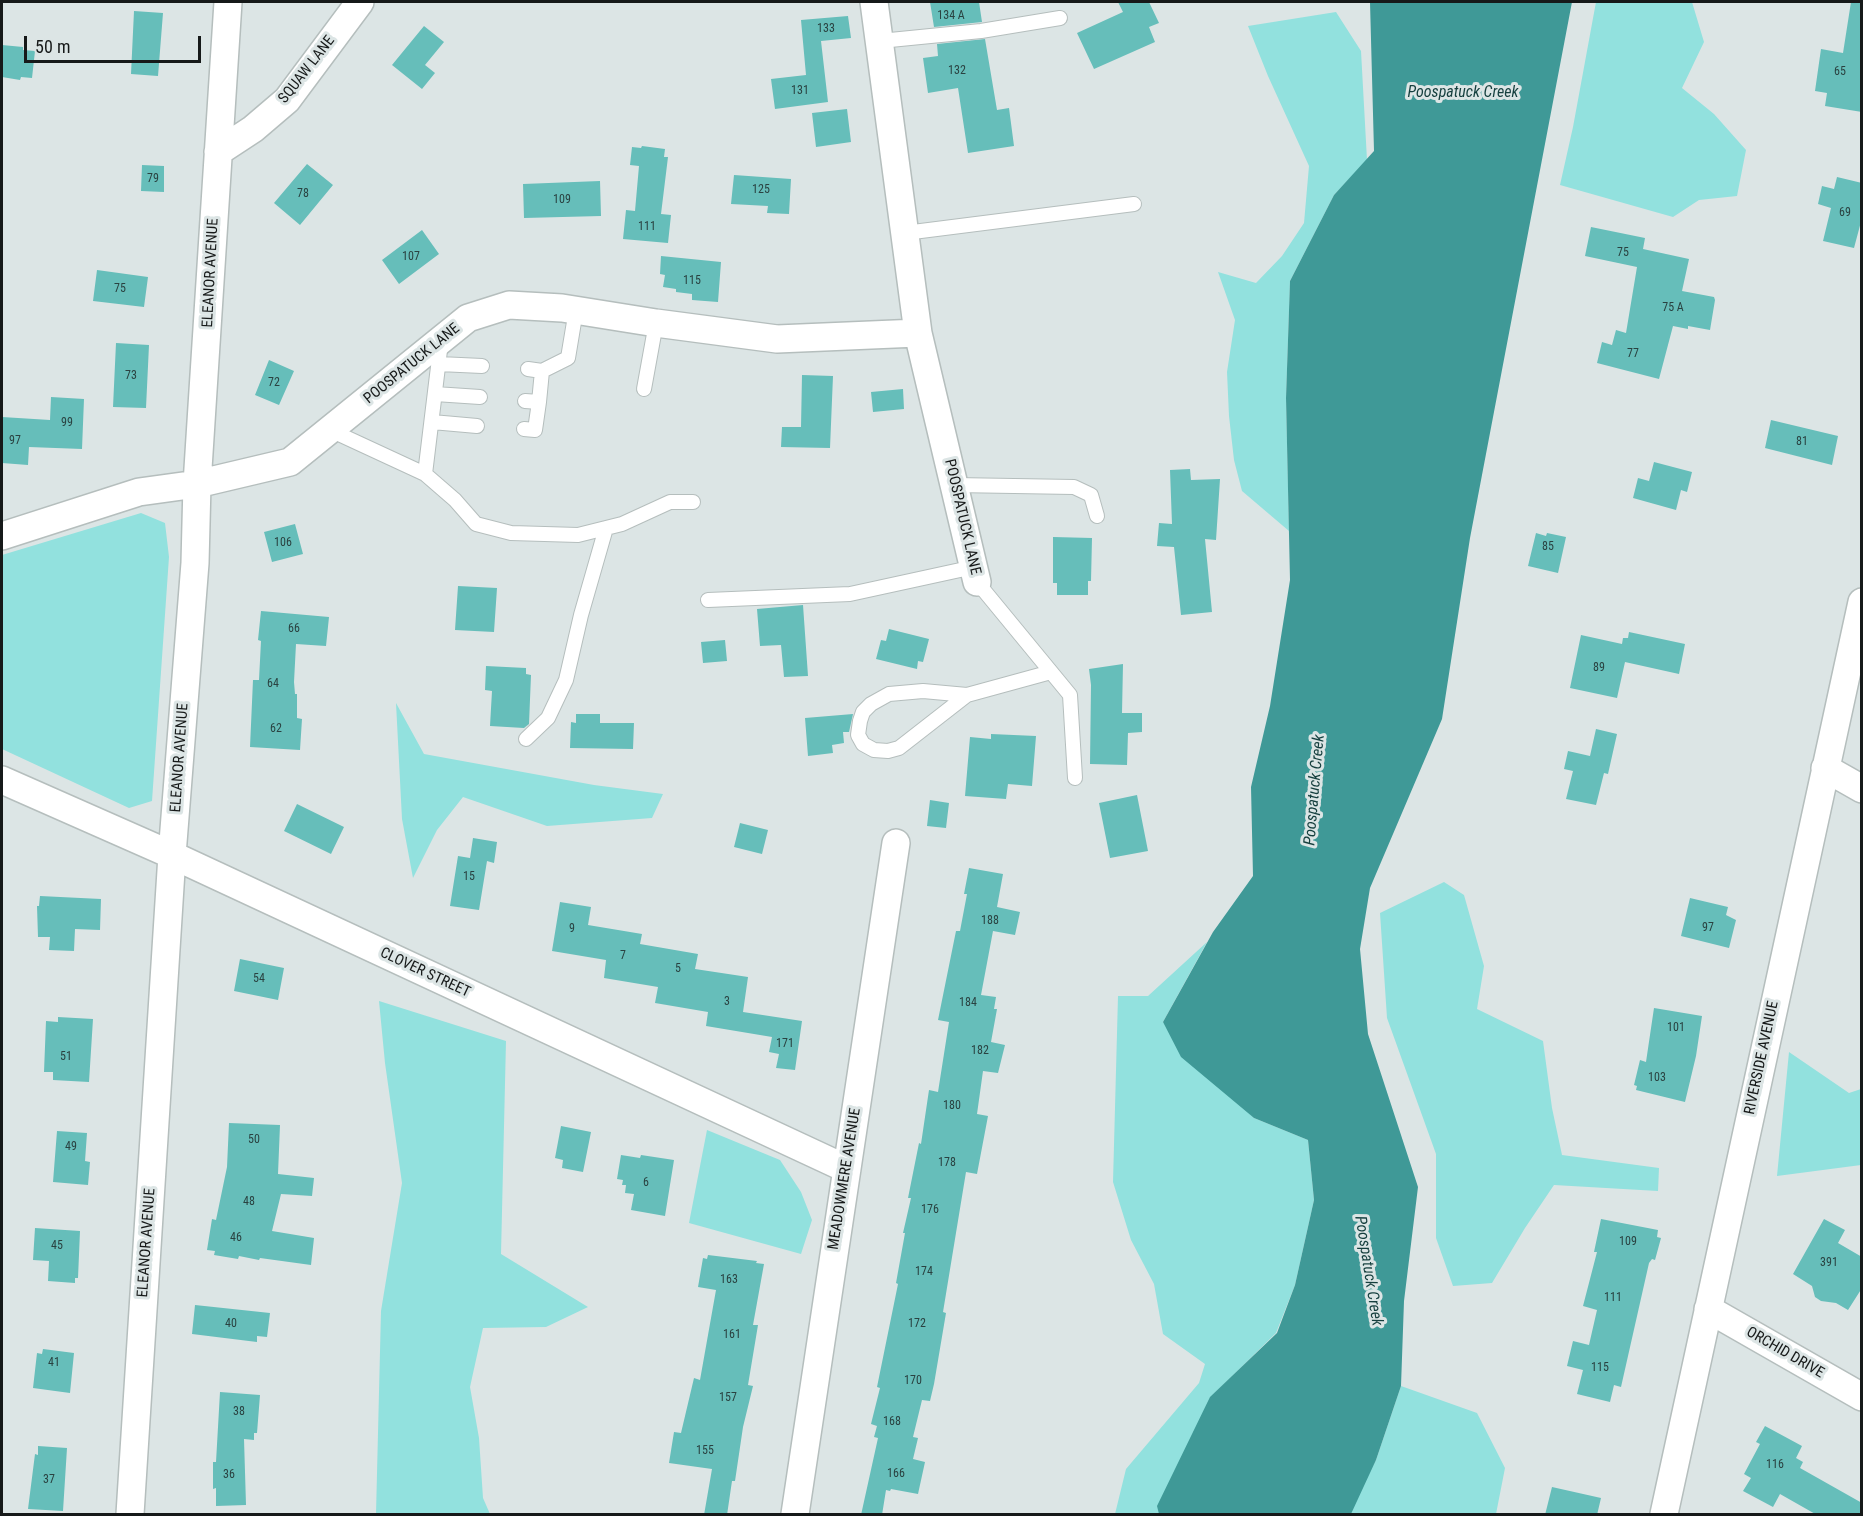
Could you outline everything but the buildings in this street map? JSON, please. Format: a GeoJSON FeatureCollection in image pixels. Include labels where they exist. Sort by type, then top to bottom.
{"type":"FeatureCollection","features":[{"type":"Feature","properties":{"kind":"street","name":"ELEANOR AVENUE"},"geometry":{"type":"LineString","coordinates":[[130,1515],[172,855],[195,563],[197,484],[228,2]]}},
{"type":"Feature","properties":{"kind":"street","name":"SQUAW LANE"},"geometry":{"type":"LineString","coordinates":[[218,152],[253,129],[286,100],[360,2]]}},
{"type":"Feature","properties":{"kind":"street","name":"POOSPATUCK LANE"},"geometry":{"type":"LineString","coordinates":[[874,2],[918,333],[976,574]]}},
{"type":"Feature","properties":{"kind":"street","name":"POOSPATUCK LANE"},"geometry":{"type":"LineString","coordinates":[[2,536],[139,492],[197,484],[290,462],[330,430],[440,351],[468,318],[509,305],[576,310],[777,339],[918,333]]}},
{"type":"Feature","properties":{"kind":"street","name":"RIVERSIDE AVENUE"},"geometry":{"type":"LineString","coordinates":[[1664,1515],[1862,602]]}},
{"type":"Feature","properties":{"kind":"street"},"geometry":{"type":"LineString","coordinates":[[1825,768],[1862,789]]}},
{"type":"Feature","properties":{"kind":"street","name":"CLOVER STREET"},"geometry":{"type":"LineString","coordinates":[[2,780],[172,855],[846,1169]]}},
{"type":"Feature","properties":{"kind":"street","name":"MEADOWMERE AVENUE"},"geometry":{"type":"LineString","coordinates":[[795,1515],[896,843]]}},
{"type":"Feature","properties":{"kind":"street","name":"ORCHID DRIVE"},"geometry":{"type":"LineString","coordinates":[[1708,1309],[1862,1397]]}},
{"type":"Feature","properties":{"kind":"lane"},"geometry":{"type":"LineString","coordinates":[[880,41],[981,31],[1060,18]]}},
{"type":"Feature","properties":{"kind":"lane"},"geometry":{"type":"LineString","coordinates":[[905,233],[1134,204]]}},
{"type":"Feature","properties":{"kind":"lane"},"geometry":{"type":"LineString","coordinates":[[524,429],[535,430],[532,401],[535,370],[568,358],[576,310]]}},
{"type":"Feature","properties":{"kind":"lane"},"geometry":{"type":"LineString","coordinates":[[644,389],[656,323]]}},
{"type":"Feature","properties":{"kind":"lane"},"geometry":{"type":"LineString","coordinates":[[425,474],[440,351],[482,366]]}},
{"type":"Feature","properties":{"kind":"lane"},"geometry":{"type":"LineString","coordinates":[[435,394],[480,397]]}},
{"type":"Feature","properties":{"kind":"lane"},"geometry":{"type":"LineString","coordinates":[[432,422],[477,426]]}},
{"type":"Feature","properties":{"kind":"lane"},"geometry":{"type":"LineString","coordinates":[[330,430],[425,474],[455,500],[476,524],[511,533],[578,535],[622,524],[670,502],[693,501]]}},
{"type":"Feature","properties":{"kind":"lane"},"geometry":{"type":"LineString","coordinates":[[954,485],[1074,487],[1091,495],[1097,516]]}},
{"type":"Feature","properties":{"kind":"lane"},"geometry":{"type":"LineString","coordinates":[[526,740],[548,718],[566,680],[581,615],[606,528]]}},
{"type":"Feature","properties":{"kind":"lane"},"geometry":{"type":"LineString","coordinates":[[708,600],[850,594],[976,574]]}},
{"type":"Feature","properties":{"kind":"lane","name":"POOSPATUCK LANE"},"geometry":{"type":"LineString","coordinates":[[976,574],[1070,695],[1075,778]]}},
{"type":"Feature","properties":{"kind":"lane"},"geometry":{"type":"LineString","coordinates":[[967,695],[899,748],[888,751],[874,750],[863,744],[858,735],[863,712],[871,704],[889,694],[923,691],[967,695],[1051,672]]}},
{"type":"Feature","properties":{"kind":"shaded area"},"geometry":{"type":"Polygon","coordinates":[[[1596,2],[1692,2],[1704,42],[1682,88],[1714,114],[1746,150],[1737,196],[1699,200],[1673,217],[1560,185],[1596,2]]]}},
{"type":"Feature","properties":{"kind":"shaded area"},"geometry":{"type":"Polygon","coordinates":[[[1336,12],[1361,51],[1367,160],[1334,195],[1290,281],[1286,398],[1289,531],[1242,491],[1234,460],[1227,372],[1235,320],[1218,272],[1256,283],[1282,256],[1304,223],[1309,166],[1248,26],[1336,12]]]}},
{"type":"Feature","properties":{"kind":"shaded area"},"geometry":{"type":"Polygon","coordinates":[[[141,513],[165,523],[169,557],[152,801],[129,808],[2,749],[2,555],[141,513]]]}},
{"type":"Feature","properties":{"kind":"shaded area"},"geometry":{"type":"Polygon","coordinates":[[[396,703],[424,754],[594,785],[663,794],[652,818],[547,826],[463,797],[437,830],[413,878],[402,819],[396,703]]]}},
{"type":"Feature","properties":{"kind":"shaded area"},"geometry":{"type":"Polygon","coordinates":[[[1444,882],[1464,895],[1484,966],[1477,1009],[1543,1041],[1552,1108],[1562,1155],[1659,1168],[1658,1191],[1554,1185],[1492,1283],[1453,1286],[1436,1238],[1436,1154],[1387,1018],[1380,913],[1444,882]]]}},
{"type":"Feature","properties":{"kind":"shaded area"},"geometry":{"type":"Polygon","coordinates":[[[1207,942],[1163,1022],[1254,1118],[1308,1140],[1314,1200],[1295,1285],[1276,1333],[1210,1398],[1180,1514],[1115,1514],[1126,1469],[1199,1383],[1205,1364],[1163,1334],[1154,1284],[1131,1240],[1113,1182],[1118,996],[1148,996],[1207,942]]]}},
{"type":"Feature","properties":{"kind":"shaded area"},"geometry":{"type":"Polygon","coordinates":[[[379,1001],[506,1041],[501,1254],[588,1307],[546,1327],[483,1328],[470,1387],[479,1438],[483,1498],[490,1514],[376,1514],[381,1311],[402,1183],[385,1063],[379,1001]]]}},
{"type":"Feature","properties":{"kind":"shaded area"},"geometry":{"type":"Polygon","coordinates":[[[1789,1052],[1849,1093],[1861,1089],[1861,1165],[1777,1176],[1789,1052]]]}},
{"type":"Feature","properties":{"kind":"shaded area"},"geometry":{"type":"Polygon","coordinates":[[[707,1130],[780,1160],[801,1192],[812,1220],[801,1254],[689,1223],[707,1130]]]}},
{"type":"Feature","properties":{"kind":"shaded area"},"geometry":{"type":"Polygon","coordinates":[[[1401,1386],[1477,1413],[1505,1468],[1496,1514],[1347,1514],[1376,1460],[1401,1386]]]}},
{"type":"Feature","properties":{"kind":"water","name":"Poospatuck Creek"},"geometry":{"type":"Polygon","coordinates":[[[1370,2],[1572,2],[1470,538],[1442,719],[1370,888],[1360,949],[1368,1034],[1418,1187],[1404,1301],[1401,1386],[1376,1460],[1351,1514],[1159,1514],[1157,1506],[1210,1397],[1277,1333],[1295,1285],[1314,1200],[1308,1140],[1254,1118],[1181,1057],[1163,1022],[1213,932],[1253,876],[1251,787],[1270,706],[1290,580],[1286,398],[1290,281],[1334,195],[1374,151],[1370,2]]]}}]}
